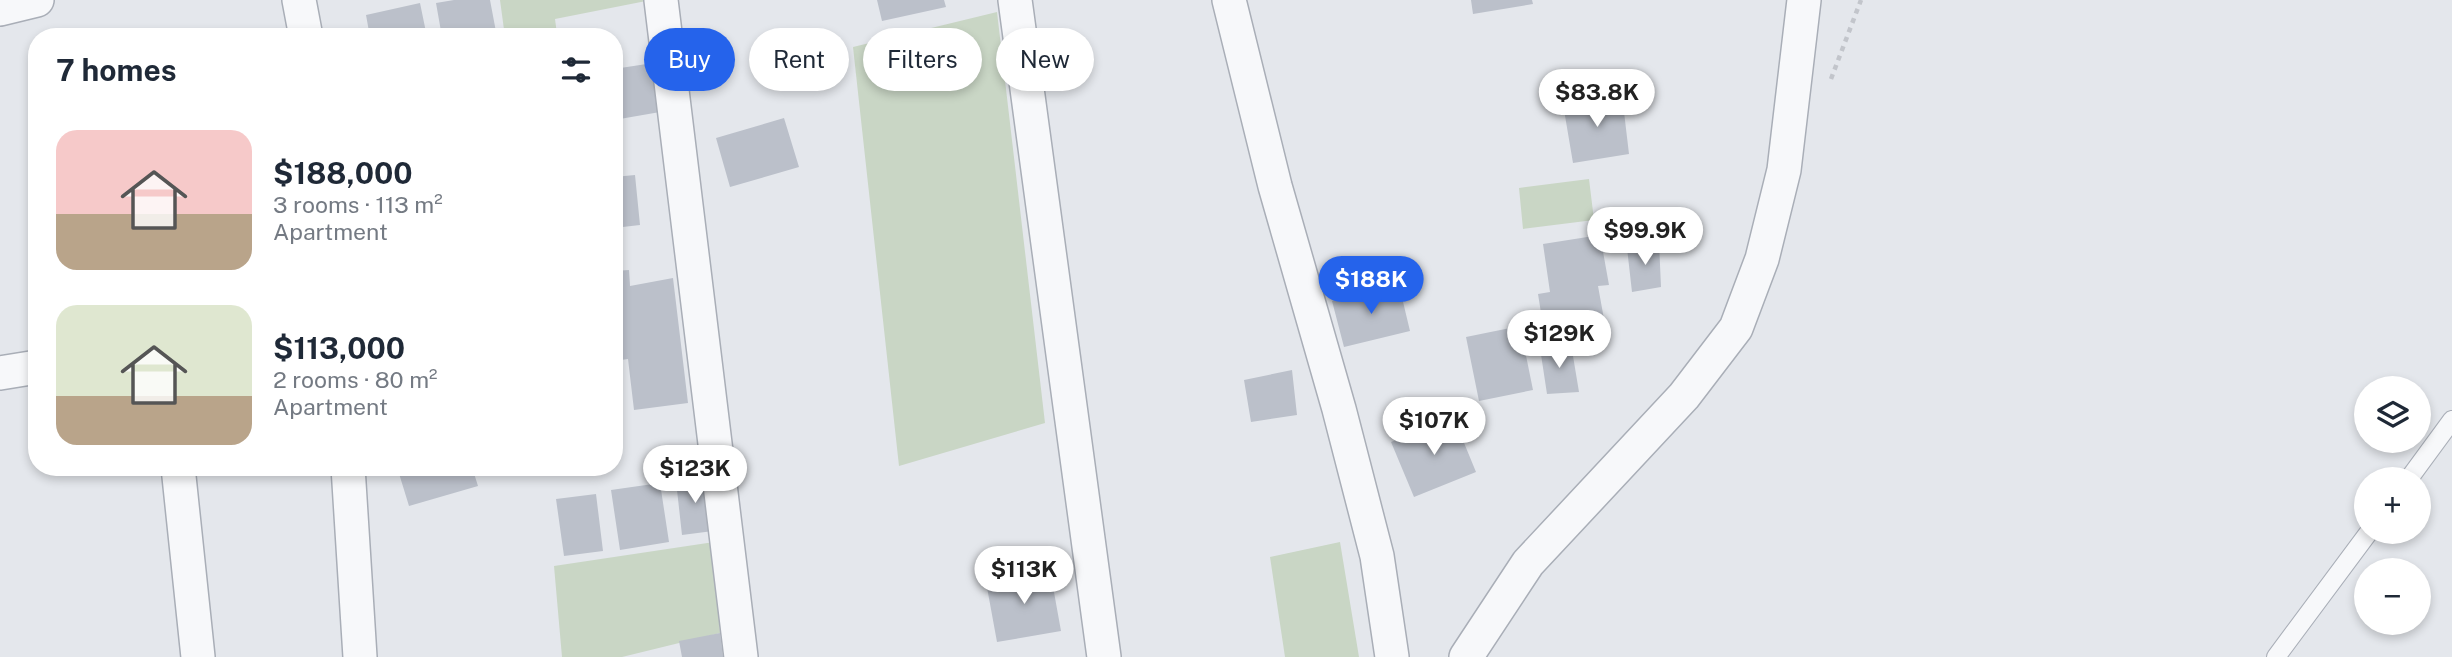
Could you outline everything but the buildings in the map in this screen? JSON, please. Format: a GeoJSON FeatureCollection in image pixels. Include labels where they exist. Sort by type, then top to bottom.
{"type":"FeatureCollection","features":[{"type":"Feature","properties":{"kind":"street"},"geometry":{"type":"LineString","coordinates":[[0,9],[37,0]]}},
{"type":"Feature","properties":{"kind":"street"},"geometry":{"type":"LineString","coordinates":[[299,0],[304,28]]}},
{"type":"Feature","properties":{"kind":"street"},"geometry":{"type":"LineString","coordinates":[[661,0],[741,657]]}},
{"type":"Feature","properties":{"kind":"street"},"geometry":{"type":"LineString","coordinates":[[1015,0],[1075,462],[1104,657]]}},
{"type":"Feature","properties":{"kind":"street"},"geometry":{"type":"LineString","coordinates":[[1229,0],[1275,186],[1339,409],[1377,555],[1392,657]]}},
{"type":"Feature","properties":{"kind":"street"},"geometry":{"type":"LineString","coordinates":[[1466,657],[1528,563],[1684,396],[1736,328],[1762,260],[1784,170],[1804,0]]}},
{"type":"Feature","properties":{"kind":"street"},"geometry":{"type":"LineString","coordinates":[[0,373],[28,368]]}},
{"type":"Feature","properties":{"kind":"street"},"geometry":{"type":"LineString","coordinates":[[179,476],[198,657]]}},
{"type":"Feature","properties":{"kind":"street"},"geometry":{"type":"LineString","coordinates":[[349,476],[360,657]]}},
{"type":"Feature","properties":{"kind":"lane"},"geometry":{"type":"LineString","coordinates":[[2417,467],[2452,419]]}},
{"type":"Feature","properties":{"kind":"lane"},"geometry":{"type":"LineString","coordinates":[[2276,657],[2360,544]]}},
{"type":"Feature","properties":{"kind":"green space"},"geometry":{"type":"Polygon","coordinates":[[[500,0],[646,0],[555,19],[556,28],[504,28],[500,0]]]}},
{"type":"Feature","properties":{"kind":"green space"},"geometry":{"type":"Polygon","coordinates":[[[997,12],[996,91],[1006,91],[1045,423],[899,466],[853,47],[863,45],[863,91],[982,91],[982,28],[931,28],[997,12]]]}},
{"type":"Feature","properties":{"kind":"green space"},"geometry":{"type":"Polygon","coordinates":[[[1589,179],[1594,220],[1523,229],[1519,188],[1589,179]]]}},
{"type":"Feature","properties":{"kind":"green space"},"geometry":{"type":"Polygon","coordinates":[[[714,542],[720,633],[622,657],[562,657],[554,566],[714,542]]]}},
{"type":"Feature","properties":{"kind":"green space"},"geometry":{"type":"Polygon","coordinates":[[[1340,542],[1359,657],[1285,657],[1270,557],[1340,542]]]}}]}
